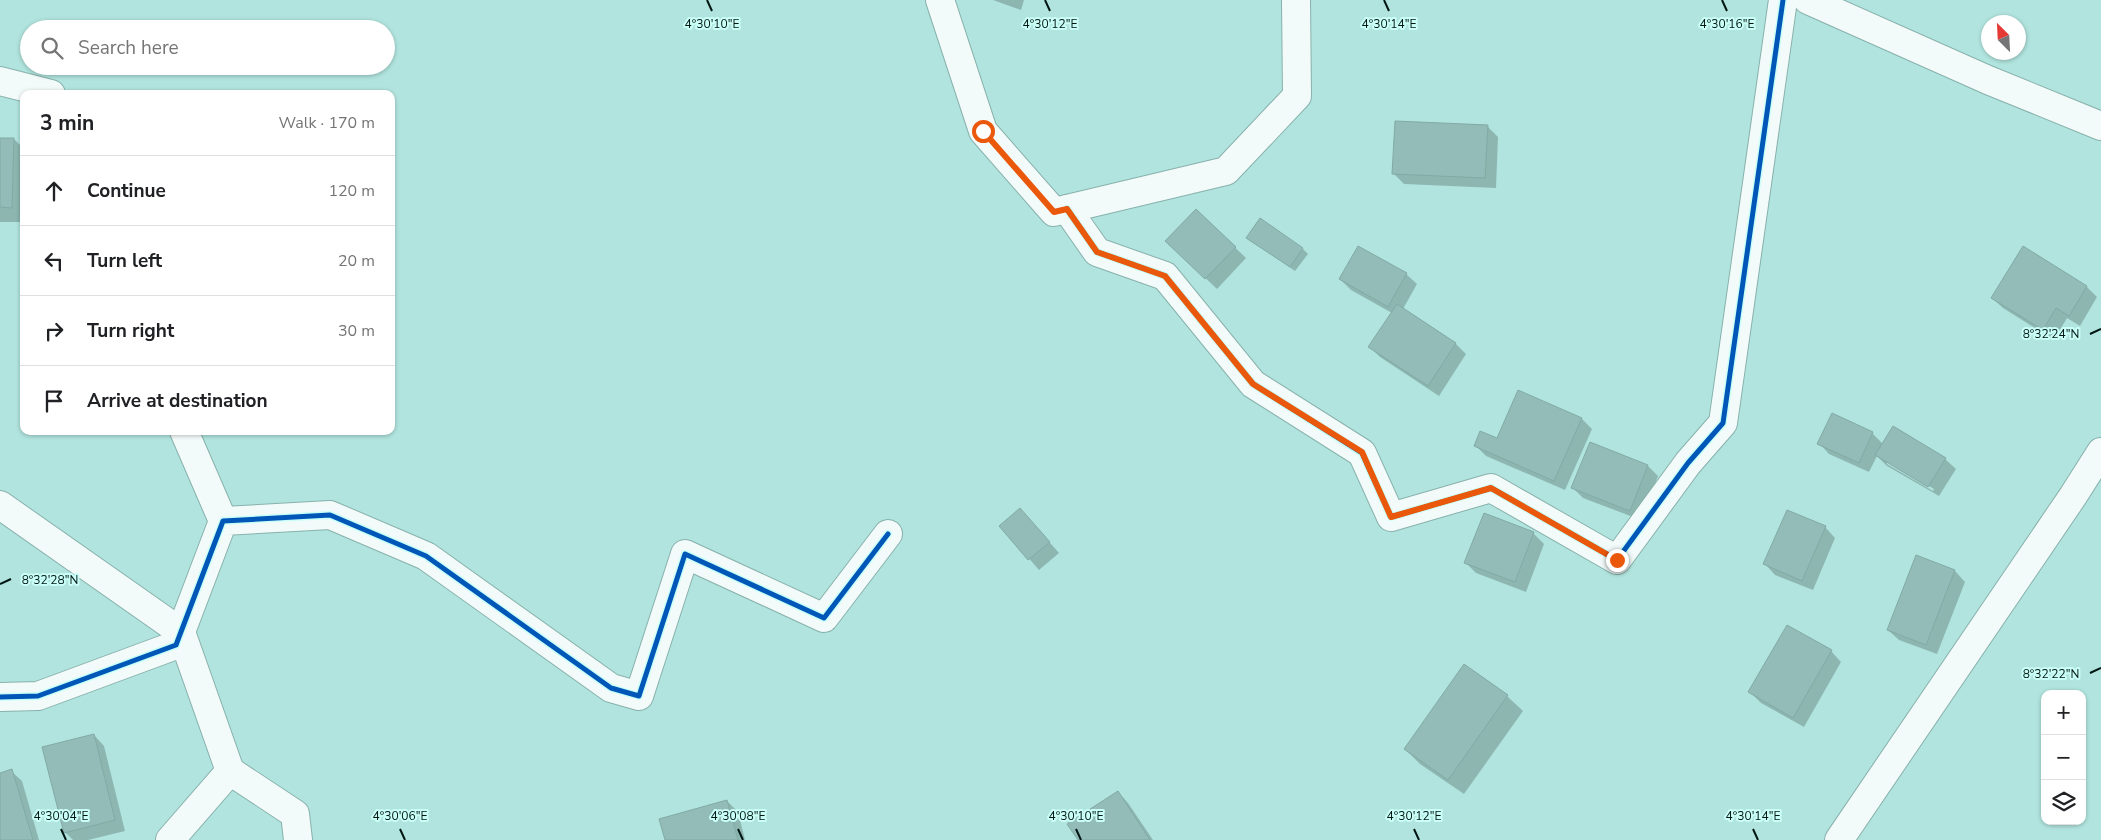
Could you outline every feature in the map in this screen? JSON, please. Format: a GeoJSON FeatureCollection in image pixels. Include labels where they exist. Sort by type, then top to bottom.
{"type":"FeatureCollection","features":[{"type":"Feature","properties":{"kind":"street"},"geometry":{"type":"LineString","coordinates":[[940,0],[983,131],[1054,212],[1226,171],[1297,96],[1296,0]]}},
{"type":"Feature","properties":{"kind":"street"},"geometry":{"type":"LineString","coordinates":[[1067,209],[1097,252],[1165,276],[1253,384],[1362,452],[1391,517],[1491,488],[1617,560],[1688,463],[1723,423],[1783,0]]}},
{"type":"Feature","properties":{"kind":"street"},"geometry":{"type":"LineString","coordinates":[[1808,0],[1988,80],[2101,126]]}},
{"type":"Feature","properties":{"kind":"street"},"geometry":{"type":"LineString","coordinates":[[0,80],[36,90]]}},
{"type":"Feature","properties":{"kind":"street"},"geometry":{"type":"LineString","coordinates":[[0,697],[38,696],[176,645],[223,521],[186,435]]}},
{"type":"Feature","properties":{"kind":"street"},"geometry":{"type":"LineString","coordinates":[[1839,840],[2101,452]]}},
{"type":"Feature","properties":{"kind":"street"},"geometry":{"type":"LineString","coordinates":[[0,505],[181,632],[230,771],[295,814],[298,840]]}},
{"type":"Feature","properties":{"kind":"street"},"geometry":{"type":"LineString","coordinates":[[223,521],[330,515],[426,556],[611,688],[639,696],[685,554],[824,618],[888,534]]}},
{"type":"Feature","properties":{"kind":"street"},"geometry":{"type":"LineString","coordinates":[[170,840],[230,771]]}},
{"type":"Feature","properties":{"kind":"building"},"geometry":{"type":"Polygon","coordinates":[[[1395,121],[1488,125],[1485,178],[1392,174],[1395,121]]]}},
{"type":"Feature","properties":{"kind":"building"},"geometry":{"type":"Polygon","coordinates":[[[0,138],[14,138],[12,208],[0,207],[0,138]]]}},
{"type":"Feature","properties":{"kind":"building"},"geometry":{"type":"Polygon","coordinates":[[[1196,209],[1236,247],[1205,279],[1165,241],[1196,209]]]}},
{"type":"Feature","properties":{"kind":"building"},"geometry":{"type":"Polygon","coordinates":[[[1260,218],[1303,248],[1290,267],[1246,238],[1260,218]]]}},
{"type":"Feature","properties":{"kind":"building"},"geometry":{"type":"Polygon","coordinates":[[[1358,246],[1407,273],[1388,307],[1339,279],[1358,246]]]}},
{"type":"Feature","properties":{"kind":"building"},"geometry":{"type":"Polygon","coordinates":[[[2023,246],[2087,286],[2069,316],[2056,308],[2043,330],[1991,298],[2023,246]]]}},
{"type":"Feature","properties":{"kind":"building"},"geometry":{"type":"Polygon","coordinates":[[[1397,304],[1456,343],[1428,386],[1368,347],[1397,304]]]}},
{"type":"Feature","properties":{"kind":"building"},"geometry":{"type":"Polygon","coordinates":[[[1518,390],[1582,418],[1554,481],[1474,446],[1480,431],[1497,438],[1518,390]]]}},
{"type":"Feature","properties":{"kind":"building"},"geometry":{"type":"Polygon","coordinates":[[[1832,413],[1873,432],[1859,463],[1817,444],[1832,413]]]}},
{"type":"Feature","properties":{"kind":"building"},"geometry":{"type":"Polygon","coordinates":[[[1893,426],[1946,458],[1928,487],[1875,455],[1893,426]]]}},
{"type":"Feature","properties":{"kind":"building"},"geometry":{"type":"Polygon","coordinates":[[[1590,442],[1648,465],[1630,511],[1571,488],[1590,442]]]}},
{"type":"Feature","properties":{"kind":"building"},"geometry":{"type":"Polygon","coordinates":[[[1020,508],[1050,542],[1028,560],[999,526],[1020,508]]]}},
{"type":"Feature","properties":{"kind":"building"},"geometry":{"type":"Polygon","coordinates":[[[1787,510],[1826,526],[1802,581],[1763,564],[1787,510]]]}},
{"type":"Feature","properties":{"kind":"building"},"geometry":{"type":"Polygon","coordinates":[[[1484,513],[1534,532],[1515,582],[1464,563],[1484,513]]]}},
{"type":"Feature","properties":{"kind":"building"},"geometry":{"type":"Polygon","coordinates":[[[1916,555],[1955,570],[1926,645],[1887,630],[1916,555]]]}},
{"type":"Feature","properties":{"kind":"building"},"geometry":{"type":"Polygon","coordinates":[[[1787,625],[1832,650],[1793,718],[1748,692],[1787,625]]]}},
{"type":"Feature","properties":{"kind":"building"},"geometry":{"type":"Polygon","coordinates":[[[1464,664],[1508,695],[1448,780],[1404,749],[1464,664]]]}},
{"type":"Feature","properties":{"kind":"building"},"geometry":{"type":"Polygon","coordinates":[[[94,734],[115,820],[64,833],[42,747],[94,734]]]}},
{"type":"Feature","properties":{"kind":"building"},"geometry":{"type":"Polygon","coordinates":[[[12,769],[33,840],[0,840],[0,773],[12,769]]]}},
{"type":"Feature","properties":{"kind":"building"},"geometry":{"type":"Polygon","coordinates":[[[1118,791],[1150,840],[1078,840],[1067,824],[1118,791]]]}},
{"type":"Feature","properties":{"kind":"building"},"geometry":{"type":"Polygon","coordinates":[[[727,800],[738,840],[665,840],[659,819],[727,800]]]}},
{"type":"Feature","properties":{"kind":"cycle path"},"geometry":{"type":"LineString","coordinates":[[1067,209],[1097,252],[1165,276],[1253,384],[1362,453],[1391,517],[1491,488],[1617,560],[1688,463],[1723,423],[1783,0]]}},
{"type":"Feature","properties":{"kind":"cycle path"},"geometry":{"type":"LineString","coordinates":[[0,697],[38,696],[176,645],[223,521],[330,515],[426,556],[611,688],[639,696],[685,554],[824,618],[888,534]]}},
{"type":"Feature","properties":{"kind":"route"},"geometry":{"type":"LineString","coordinates":[[983,131],[1054,212],[1067,209],[1097,252],[1165,276],[1253,384],[1362,452],[1391,517],[1491,488],[1617,560]]}}]}
